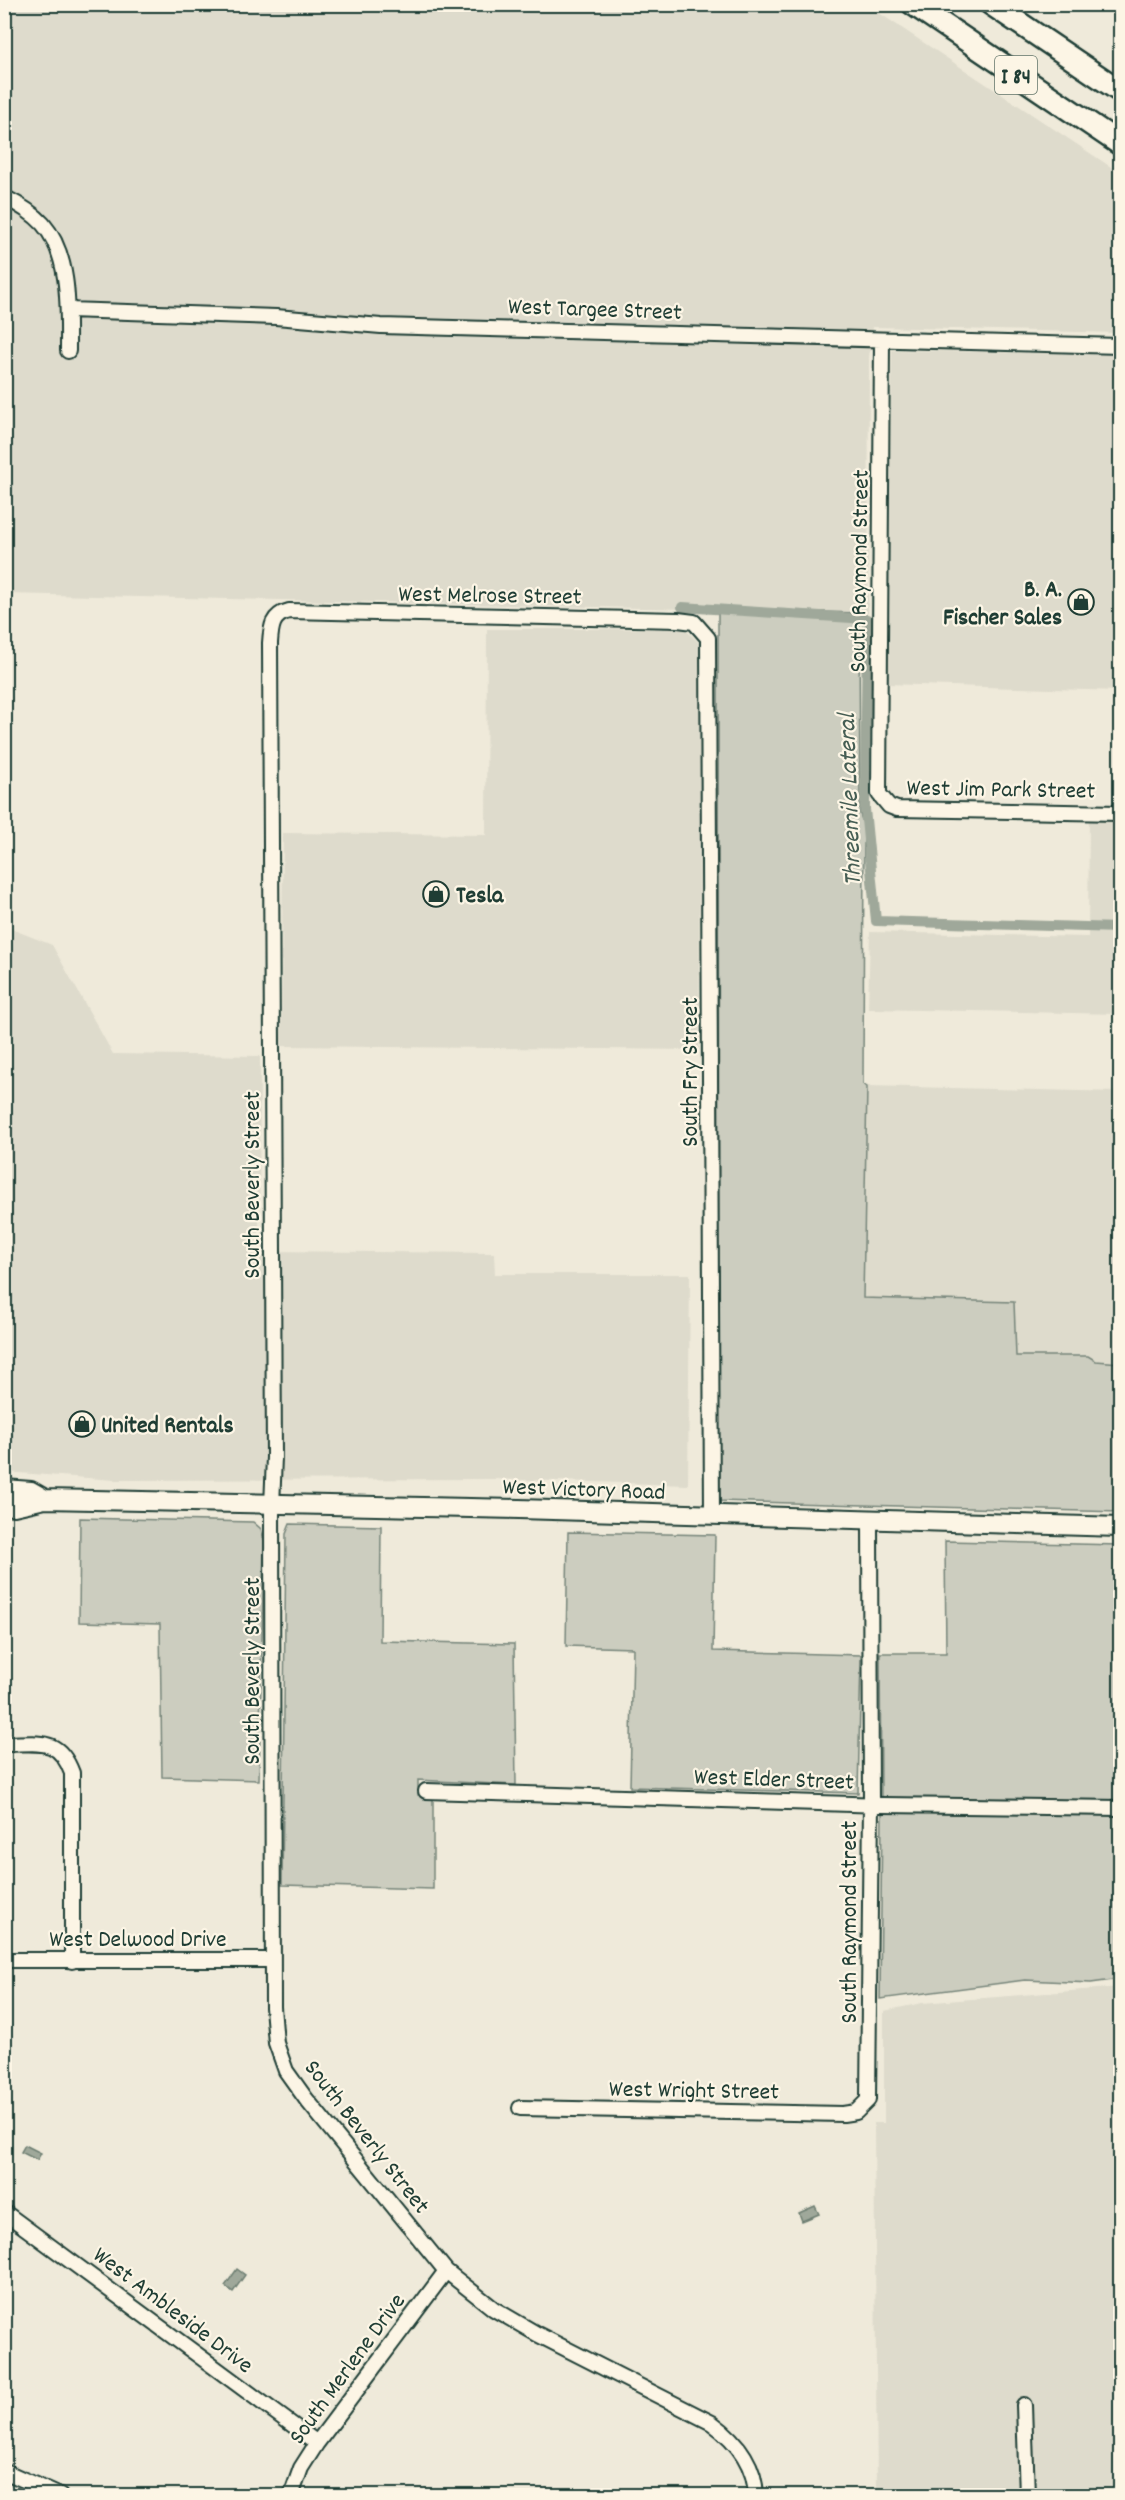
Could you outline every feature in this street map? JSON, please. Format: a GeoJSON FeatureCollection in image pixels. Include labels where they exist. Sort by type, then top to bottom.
{"type":"FeatureCollection","features":[{"type":"Feature","properties":{"kind":"highway","name":"I 84"},"geometry":{"type":"LineString","coordinates":[[913,4],[1120,144]]}},
{"type":"Feature","properties":{"kind":"highway","name":"I 84"},"geometry":{"type":"LineString","coordinates":[[991,4],[1120,91]]}},
{"type":"Feature","properties":{"kind":"main road","name":"West Victory Road"},"geometry":{"type":"LineString","coordinates":[[4,1489],[31,1491],[45,1499]]}},
{"type":"Feature","properties":{"kind":"main road","name":"West Victory Road"},"geometry":{"type":"LineString","coordinates":[[4,1505],[14,1506],[45,1499],[272,1506],[519,1509],[1120,1527]]}},
{"type":"Feature","properties":{"kind":"street"},"geometry":{"type":"LineString","coordinates":[[4,197],[43,223],[51,235],[68,287],[68,351]]}},
{"type":"Feature","properties":{"kind":"street","name":"West Targee Street"},"geometry":{"type":"LineString","coordinates":[[68,310],[276,317],[381,326],[565,329],[1120,346]]}},
{"type":"Feature","properties":{"kind":"street","name":"South Raymond Street"},"geometry":{"type":"LineString","coordinates":[[882,340],[878,788],[883,801]]}},
{"type":"Feature","properties":{"kind":"street","name":"West Melrose Street"},"geometry":{"type":"LineString","coordinates":[[275,617],[289,611],[678,620],[694,622],[702,630]]}},
{"type":"Feature","properties":{"kind":"street","name":"South Beverly Street"},"geometry":{"type":"LineString","coordinates":[[275,617],[270,643],[274,1412],[272,1506],[274,1809],[271,1960],[276,2043],[286,2071],[446,2271],[494,2309],[537,2334],[712,2423],[729,2435],[742,2451],[752,2473],[756,2496]]}},
{"type":"Feature","properties":{"kind":"street","name":"South Fry Street"},"geometry":{"type":"LineString","coordinates":[[702,630],[708,638],[709,647],[712,1516]]}},
{"type":"Feature","properties":{"kind":"street","name":"West Jim Park Street"},"geometry":{"type":"LineString","coordinates":[[883,801],[897,809],[1120,813]]}},
{"type":"Feature","properties":{"kind":"street","name":"South Raymond Street"},"geometry":{"type":"LineString","coordinates":[[864,2106],[869,2094],[870,1521]]}},
{"type":"Feature","properties":{"kind":"street"},"geometry":{"type":"LineString","coordinates":[[4,1744],[44,1744],[56,1748],[66,1756],[72,1773],[72,1961]]}},
{"type":"Feature","properties":{"kind":"street","name":"West Elder Street"},"geometry":{"type":"LineString","coordinates":[[426,1791],[1120,1808]]}},
{"type":"Feature","properties":{"kind":"street","name":"West Delwood Drive"},"geometry":{"type":"LineString","coordinates":[[4,1960],[271,1960]]}},
{"type":"Feature","properties":{"kind":"street","name":"West Wright Street"},"geometry":{"type":"LineString","coordinates":[[520,2108],[843,2114],[856,2112],[864,2106]]}},
{"type":"Feature","properties":{"kind":"street","name":"West Ambleside Drive"},"geometry":{"type":"LineString","coordinates":[[4,2211],[317,2443]]}},
{"type":"Feature","properties":{"kind":"street","name":"South Merlene Drive"},"geometry":{"type":"LineString","coordinates":[[291,2496],[301,2468],[317,2443],[446,2271]]}},
{"type":"Feature","properties":{"kind":"street"},"geometry":{"type":"LineString","coordinates":[[1024,2405],[1027,2496]]}},
{"type":"Feature","properties":{"kind":"street"},"geometry":{"type":"LineString","coordinates":[[4,2471],[60,2496]]}},
{"type":"Feature","properties":{"kind":"shaded area"},"geometry":{"type":"Polygon","coordinates":[[[5,5],[867,5],[1120,173],[1120,333],[873,327],[869,357],[868,613],[5,594],[5,5]]]}},
{"type":"Feature","properties":{"kind":"shaded area"},"geometry":{"type":"Polygon","coordinates":[[[892,350],[1120,355],[1120,691],[886,684],[892,350]]]}},
{"type":"Feature","properties":{"kind":"shaded area"},"geometry":{"type":"Polygon","coordinates":[[[718,609],[859,613],[860,814],[864,827],[863,1084],[867,1087],[863,1298],[1014,1302],[1016,1356],[1088,1356],[1096,1361],[1120,1363],[1120,1512],[719,1501],[718,609]]]}},
{"type":"Feature","properties":{"kind":"shaded area"},"geometry":{"type":"Polygon","coordinates":[[[487,629],[685,629],[701,645],[699,1050],[281,1046],[283,833],[486,835],[487,629]]]}},
{"type":"Feature","properties":{"kind":"shaded area"},"geometry":{"type":"Polygon","coordinates":[[[1089,818],[1120,818],[1120,1014],[868,1009],[870,932],[1088,937],[1089,818]]]}},
{"type":"Feature","properties":{"kind":"shaded area"},"geometry":{"type":"Polygon","coordinates":[[[4,926],[52,945],[113,1054],[260,1056],[259,1251],[494,1253],[495,1274],[690,1274],[688,1485],[493,1479],[115,1480],[5,1472],[4,926]]]}},
{"type":"Feature","properties":{"kind":"shaded area"},"geometry":{"type":"Polygon","coordinates":[[[867,1086],[1120,1092],[1120,1363],[1096,1361],[1088,1356],[1015,1356],[1013,1302],[863,1298],[867,1086]]]}},
{"type":"Feature","properties":{"kind":"shaded area"},"geometry":{"type":"Polygon","coordinates":[[[80,1518],[253,1522],[261,1529],[264,1541],[259,1780],[162,1777],[160,1624],[79,1622],[80,1518]]]}},
{"type":"Feature","properties":{"kind":"shaded area"},"geometry":{"type":"Polygon","coordinates":[[[290,1524],[381,1526],[380,1641],[514,1644],[516,1785],[418,1780],[418,1795],[433,1796],[433,1889],[282,1885],[286,1534],[290,1524]]]}},
{"type":"Feature","properties":{"kind":"shaded area"},"geometry":{"type":"Polygon","coordinates":[[[568,1532],[715,1535],[713,1651],[861,1655],[858,1793],[630,1787],[633,1648],[566,1646],[568,1532]]]}},
{"type":"Feature","properties":{"kind":"shaded area"},"geometry":{"type":"Polygon","coordinates":[[[945,1541],[1120,1545],[1120,1801],[881,1798],[880,1653],[946,1653],[945,1541]]]}},
{"type":"Feature","properties":{"kind":"shaded area"},"geometry":{"type":"Polygon","coordinates":[[[882,1813],[1120,1815],[1120,1979],[1091,1983],[1025,1980],[880,1999],[882,1813]]]}},
{"type":"Feature","properties":{"kind":"shaded area"},"geometry":{"type":"Polygon","coordinates":[[[1120,1987],[1120,2495],[877,2495],[874,2123],[884,2123],[884,2011],[922,2003],[1120,1987]]]}},
{"type":"Feature","properties":{"kind":"shaded area"},"geometry":{"type":"Polygon","coordinates":[[[25,2145],[41,2153],[37,2160],[21,2152],[25,2145]]]}},
{"type":"Feature","properties":{"kind":"shaded area"},"geometry":{"type":"Polygon","coordinates":[[[815,2206],[819,2214],[802,2221],[799,2213],[815,2206]]]}},
{"type":"Feature","properties":{"kind":"shaded area"},"geometry":{"type":"Polygon","coordinates":[[[237,2269],[245,2275],[233,2292],[225,2286],[237,2269]]]}},
{"type":"Feature","properties":{"kind":"waterway","name":"Threemile Lateral"},"geometry":{"type":"LineString","coordinates":[[682,607],[867,619],[865,809],[876,921],[1120,928]]}},
{"type":"Feature","properties":{"kind":"place","name":"B. A. Fischer Sales"},"geometry":{"type":"Point","coordinates":[1081,602]}},
{"type":"Feature","properties":{"kind":"place","name":"Tesla"},"geometry":{"type":"Point","coordinates":[436,894]}},
{"type":"Feature","properties":{"kind":"place","name":"United Rentals"},"geometry":{"type":"Point","coordinates":[82,1424]}}]}
